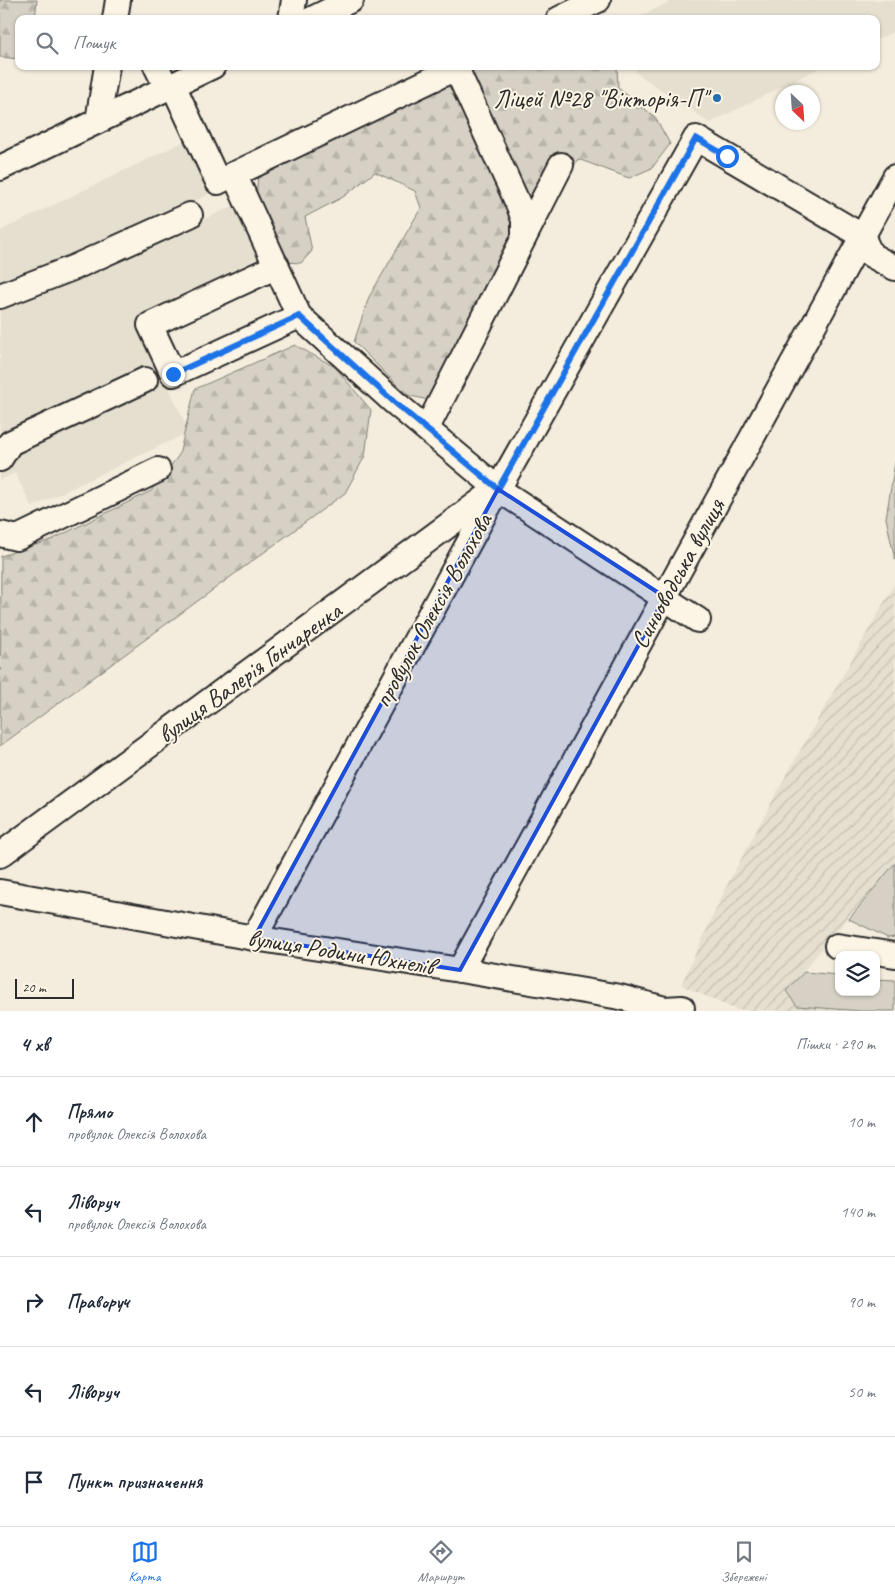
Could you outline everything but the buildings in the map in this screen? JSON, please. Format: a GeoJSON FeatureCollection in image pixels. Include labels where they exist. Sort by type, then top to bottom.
{"type":"FeatureCollection","features":[{"type":"Feature","properties":{"kind":"street"},"geometry":{"type":"LineString","coordinates":[[116,15],[118,0]]}},
{"type":"Feature","properties":{"kind":"street"},"geometry":{"type":"LineString","coordinates":[[292,15],[294,0]]}},
{"type":"Feature","properties":{"kind":"street"},"geometry":{"type":"LineString","coordinates":[[320,15],[351,0]]}},
{"type":"Feature","properties":{"kind":"street"},"geometry":{"type":"LineString","coordinates":[[567,15],[598,0]]}},
{"type":"Feature","properties":{"kind":"street"},"geometry":{"type":"LineString","coordinates":[[98,121],[106,70]]}},
{"type":"Feature","properties":{"kind":"street"},"geometry":{"type":"LineString","coordinates":[[159,70],[170,87],[218,182],[452,70]]}},
{"type":"Feature","properties":{"kind":"street"},"geometry":{"type":"LineString","coordinates":[[0,168],[205,70]]}},
{"type":"Feature","properties":{"kind":"street"},"geometry":{"type":"LineString","coordinates":[[459,70],[519,206],[524,220],[524,237]]}},
{"type":"Feature","properties":{"kind":"street","name":"провулок Олексія Волохова"},"geometry":{"type":"LineString","coordinates":[[254,938],[498,489],[696,138],[862,236]]}},
{"type":"Feature","properties":{"kind":"street"},"geometry":{"type":"LineString","coordinates":[[427,428],[561,165]]}},
{"type":"Feature","properties":{"kind":"street"},"geometry":{"type":"LineString","coordinates":[[234,174],[299,316],[394,402],[498,489],[698,620]]}},
{"type":"Feature","properties":{"kind":"street","name":"Синьоводська вулиця"},"geometry":{"type":"LineString","coordinates":[[460,970],[895,177]]}},
{"type":"Feature","properties":{"kind":"street"},"geometry":{"type":"LineString","coordinates":[[0,296],[75,267],[190,215]]}},
{"type":"Feature","properties":{"kind":"street"},"geometry":{"type":"LineString","coordinates":[[862,236],[871,255],[895,268]]}},
{"type":"Feature","properties":{"kind":"street"},"geometry":{"type":"LineString","coordinates":[[276,266],[150,325],[173,374],[299,316]]}},
{"type":"Feature","properties":{"kind":"street"},"geometry":{"type":"LineString","coordinates":[[0,460],[10,443],[145,380]]}},
{"type":"Feature","properties":{"kind":"street"},"geometry":{"type":"LineString","coordinates":[[0,534],[17,538],[158,470]]}},
{"type":"Feature","properties":{"kind":"street","name":"вулиця Валерія Гончаренка"},"geometry":{"type":"LineString","coordinates":[[0,855],[498,489]]}},
{"type":"Feature","properties":{"kind":"street","name":"вулиця Родини Юхнелів"},"geometry":{"type":"LineString","coordinates":[[0,892],[254,938],[620,997],[665,1008],[682,1008]]}},
{"type":"Feature","properties":{"kind":"street"},"geometry":{"type":"LineString","coordinates":[[837,946],[895,955]]}},
{"type":"Feature","properties":{"kind":"highlighted area"},"geometry":{"type":"Polygon","coordinates":[[[498,489],[665,597],[460,970],[254,938],[498,489]]]}},
{"type":"Feature","properties":{"kind":"shaded area","name":"Ліцей №28 \"Вікторія-П\""},"geometry":{"type":"Polygon","coordinates":[[[673,0],[895,0],[895,31],[880,38],[880,15],[643,15],[673,0]]]}},
{"type":"Feature","properties":{"kind":"shaded area","name":"Ліцей №28 \"Вікторія-П\""},"geometry":{"type":"Polygon","coordinates":[[[636,70],[815,70],[785,85],[775,85],[775,90],[710,123],[635,72],[636,70]]]}},
{"type":"Feature","properties":{"kind":"shaded area"},"geometry":{"type":"Polygon","coordinates":[[[185,141],[209,194],[192,203],[200,221],[235,205],[258,258],[137,317],[189,432],[32,507],[15,473],[0,480],[0,231],[185,141]]]}},
{"type":"Feature","properties":{"kind":"shaded area"},"geometry":{"type":"Polygon","coordinates":[[[895,583],[895,863],[786,991],[797,1006],[861,1011],[736,1010],[681,985],[728,883],[783,781],[895,583]]]}},
{"type":"Feature","properties":{"kind":"green space"},"geometry":{"type":"Polygon","coordinates":[[[0,0],[37,0],[35,15],[15,15],[15,59],[0,57],[0,0]]]}},
{"type":"Feature","properties":{"kind":"green space"},"geometry":{"type":"Polygon","coordinates":[[[474,70],[617,70],[618,88],[655,117],[670,144],[652,168],[629,178],[578,159],[445,404],[407,395],[354,342],[369,297],[421,208],[415,191],[375,172],[343,197],[305,217],[312,251],[301,263],[284,262],[256,201],[258,173],[393,111],[474,70]]]}},
{"type":"Feature","properties":{"kind":"green space"},"geometry":{"type":"Polygon","coordinates":[[[295,345],[335,367],[371,410],[365,456],[345,493],[0,746],[1,556],[51,540],[151,491],[179,455],[195,389],[295,345]]]}},
{"type":"Feature","properties":{"kind":"green space"},"geometry":{"type":"Polygon","coordinates":[[[895,462],[895,560],[886,518],[895,462]]]}},
{"type":"Feature","properties":{"kind":"green space"},"geometry":{"type":"Polygon","coordinates":[[[895,863],[895,937],[888,938],[849,919],[895,863]]]}},
{"type":"Feature","properties":{"kind":"green space"},"geometry":{"type":"Polygon","coordinates":[[[804,972],[835,975],[835,996],[880,996],[880,979],[895,980],[895,1011],[861,1011],[797,1006],[786,991],[804,972]]]}},
{"type":"Feature","properties":{"kind":"place","name":"Ліцей №28 \"Вікторія-П\""},"geometry":{"type":"Point","coordinates":[717,98]}},
{"type":"Feature","properties":{"kind":"route"},"geometry":{"type":"LineString","coordinates":[[173,374],[299,316],[394,402],[498,489],[696,138],[727,156]]}}]}
